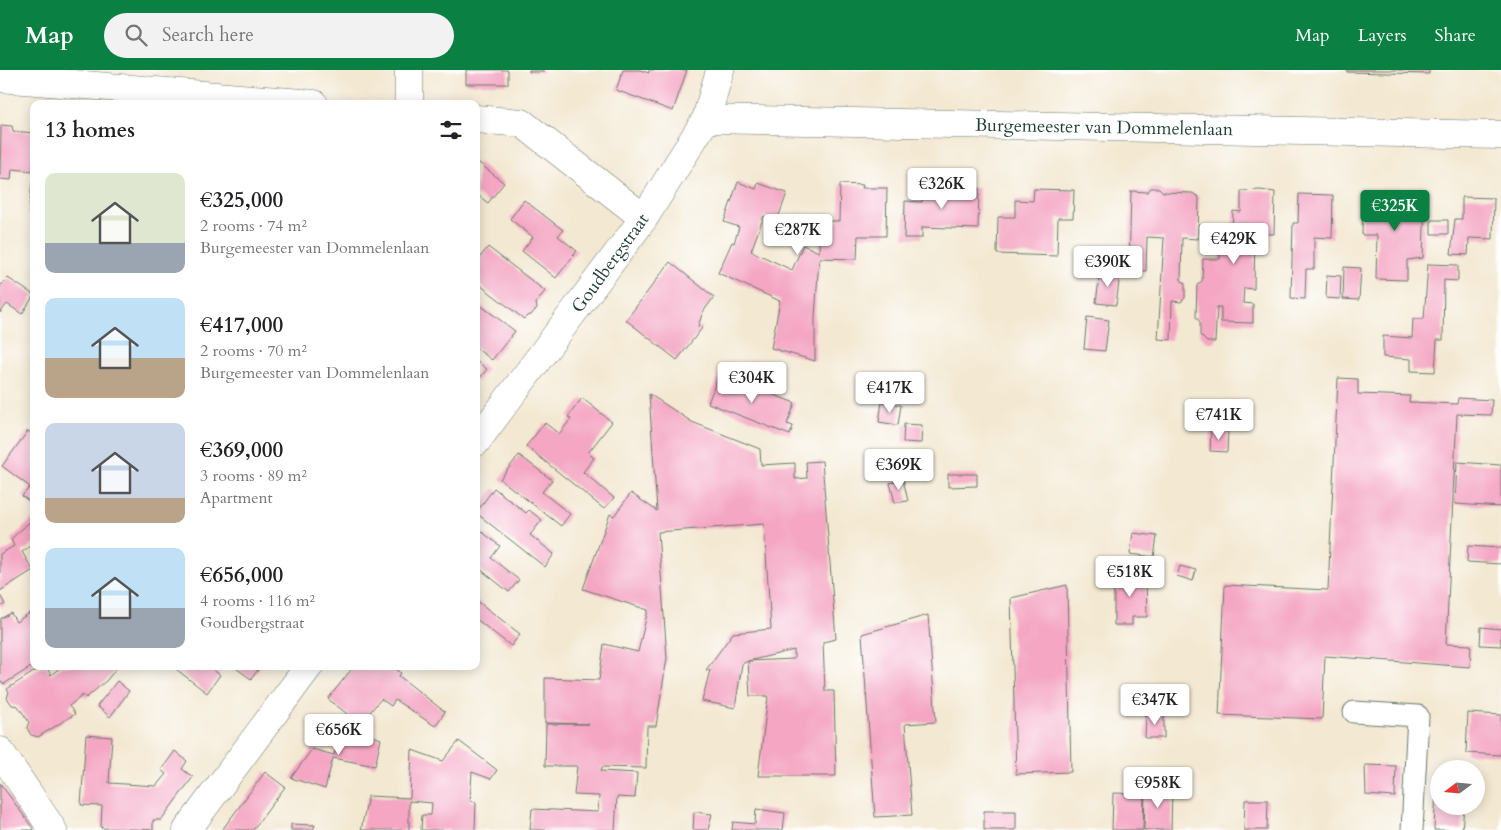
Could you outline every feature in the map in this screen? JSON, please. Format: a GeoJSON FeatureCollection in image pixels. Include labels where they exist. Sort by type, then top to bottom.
{"type":"FeatureCollection","features":[{"type":"Feature","properties":{"kind":"street"},"geometry":{"type":"LineString","coordinates":[[409,70],[409,100]]}},
{"type":"Feature","properties":{"kind":"street","name":"Goudbergstraat"},"geometry":{"type":"LineString","coordinates":[[480,437],[644,218],[706,119],[720,70]]}},
{"type":"Feature","properties":{"kind":"street"},"geometry":{"type":"LineString","coordinates":[[0,78],[266,100]]}},
{"type":"Feature","properties":{"kind":"street"},"geometry":{"type":"LineString","coordinates":[[480,119],[522,124],[644,218]]}},
{"type":"Feature","properties":{"kind":"street","name":"Burgemeester van Dommelenlaan"},"geometry":{"type":"LineString","coordinates":[[706,119],[1501,134]]}},
{"type":"Feature","properties":{"kind":"street"},"geometry":{"type":"LineString","coordinates":[[186,830],[306,670]]}},
{"type":"Feature","properties":{"kind":"street"},"geometry":{"type":"LineString","coordinates":[[0,751],[53,830]]}},
{"type":"Feature","properties":{"kind":"lane"},"geometry":{"type":"LineString","coordinates":[[1354,712],[1418,716],[1412,830]]}},
{"type":"Feature","properties":{"kind":"building"},"geometry":{"type":"Polygon","coordinates":[[[466,70],[508,70],[508,84],[466,84],[466,70]]]}},
{"type":"Feature","properties":{"kind":"building"},"geometry":{"type":"Polygon","coordinates":[[[529,70],[543,70],[543,72],[529,72],[529,70]]]}},
{"type":"Feature","properties":{"kind":"building"},"geometry":{"type":"Polygon","coordinates":[[[623,70],[640,70],[649,73],[649,70],[687,70],[673,111],[616,90],[623,70]]]}},
{"type":"Feature","properties":{"kind":"building"},"geometry":{"type":"Polygon","coordinates":[[[1347,70],[1429,70],[1429,74],[1347,72],[1347,70]]]}},
{"type":"Feature","properties":{"kind":"building"},"geometry":{"type":"Polygon","coordinates":[[[1,125],[12,126],[13,131],[30,133],[30,171],[12,169],[11,180],[0,179],[1,125]]]}},
{"type":"Feature","properties":{"kind":"building"},"geometry":{"type":"Polygon","coordinates":[[[480,164],[504,183],[488,203],[480,197],[480,164]]]}},
{"type":"Feature","properties":{"kind":"building"},"geometry":{"type":"Polygon","coordinates":[[[738,182],[756,189],[758,183],[787,193],[777,221],[764,216],[751,251],[792,270],[803,245],[819,252],[820,221],[839,221],[840,184],[863,185],[862,188],[887,188],[886,236],[858,236],[857,259],[819,258],[815,317],[815,361],[771,348],[780,301],[718,273],[732,242],[734,243],[739,227],[724,222],[738,182]]]}},
{"type":"Feature","properties":{"kind":"building"},"geometry":{"type":"Polygon","coordinates":[[[922,186],[979,188],[978,229],[922,227],[922,238],[904,238],[905,201],[922,202],[922,186]]]}},
{"type":"Feature","properties":{"kind":"building"},"geometry":{"type":"Polygon","coordinates":[[[1151,188],[1159,188],[1163,192],[1192,193],[1199,197],[1198,239],[1182,238],[1181,280],[1185,284],[1185,298],[1181,302],[1172,301],[1171,340],[1158,339],[1164,238],[1147,237],[1146,271],[1129,271],[1131,191],[1147,192],[1151,188]]]}},
{"type":"Feature","properties":{"kind":"building"},"geometry":{"type":"Polygon","coordinates":[[[1034,189],[1074,190],[1073,218],[1058,218],[1057,256],[997,254],[998,217],[1015,217],[1015,200],[1033,201],[1034,189]]]}},
{"type":"Feature","properties":{"kind":"building"},"geometry":{"type":"Polygon","coordinates":[[[1260,190],[1275,192],[1274,234],[1255,234],[1254,289],[1244,288],[1243,303],[1253,304],[1253,323],[1221,322],[1221,307],[1217,307],[1215,342],[1207,342],[1200,335],[1200,322],[1196,317],[1197,285],[1202,281],[1203,259],[1220,259],[1220,233],[1232,233],[1233,211],[1241,212],[1241,191],[1260,190]]]}},
{"type":"Feature","properties":{"kind":"building"},"geometry":{"type":"Polygon","coordinates":[[[1299,194],[1333,195],[1332,238],[1314,237],[1314,269],[1306,269],[1305,299],[1291,298],[1293,223],[1298,223],[1299,194]]]}},
{"type":"Feature","properties":{"kind":"building"},"geometry":{"type":"Polygon","coordinates":[[[1363,194],[1425,196],[1423,258],[1407,260],[1407,280],[1376,279],[1377,235],[1362,235],[1363,194]]]}},
{"type":"Feature","properties":{"kind":"building"},"geometry":{"type":"Polygon","coordinates":[[[1462,197],[1494,198],[1493,239],[1469,238],[1468,255],[1451,254],[1455,219],[1462,219],[1462,197]]]}},
{"type":"Feature","properties":{"kind":"building"},"geometry":{"type":"Polygon","coordinates":[[[524,200],[563,230],[558,236],[577,251],[556,278],[522,251],[533,237],[510,219],[524,200]]]}},
{"type":"Feature","properties":{"kind":"building"},"geometry":{"type":"Polygon","coordinates":[[[1431,220],[1448,220],[1448,234],[1431,234],[1431,220]]]}},
{"type":"Feature","properties":{"kind":"building"},"geometry":{"type":"Polygon","coordinates":[[[488,247],[545,291],[536,303],[537,308],[531,315],[524,319],[480,285],[480,257],[488,247]]]}},
{"type":"Feature","properties":{"kind":"building"},"geometry":{"type":"Polygon","coordinates":[[[670,262],[714,297],[703,312],[698,326],[703,327],[677,360],[626,320],[670,262]]]}},
{"type":"Feature","properties":{"kind":"building"},"geometry":{"type":"Polygon","coordinates":[[[1428,264],[1458,265],[1458,281],[1444,280],[1443,340],[1437,340],[1435,372],[1411,371],[1411,359],[1383,357],[1383,336],[1412,338],[1413,319],[1424,319],[1428,264]]]}},
{"type":"Feature","properties":{"kind":"building"},"geometry":{"type":"Polygon","coordinates":[[[1344,267],[1361,268],[1359,300],[1343,299],[1344,267]]]}},
{"type":"Feature","properties":{"kind":"building"},"geometry":{"type":"Polygon","coordinates":[[[1100,271],[1120,274],[1116,305],[1096,303],[1100,271]]]}},
{"type":"Feature","properties":{"kind":"building"},"geometry":{"type":"Polygon","coordinates":[[[1327,275],[1341,276],[1340,299],[1326,298],[1327,275]]]}},
{"type":"Feature","properties":{"kind":"building"},"geometry":{"type":"Polygon","coordinates":[[[8,278],[30,292],[30,301],[22,314],[7,304],[0,313],[0,286],[8,278]]]}},
{"type":"Feature","properties":{"kind":"building"},"geometry":{"type":"Polygon","coordinates":[[[480,305],[515,331],[492,360],[480,351],[480,305]]]}},
{"type":"Feature","properties":{"kind":"building"},"geometry":{"type":"Polygon","coordinates":[[[1087,317],[1109,320],[1105,351],[1084,349],[1087,317]]]}},
{"type":"Feature","properties":{"kind":"building"},"geometry":{"type":"Polygon","coordinates":[[[480,364],[487,369],[480,378],[480,364]]]}},
{"type":"Feature","properties":{"kind":"building"},"geometry":{"type":"Polygon","coordinates":[[[719,374],[795,403],[787,424],[793,426],[790,435],[708,403],[719,374]]]}},
{"type":"Feature","properties":{"kind":"building"},"geometry":{"type":"Polygon","coordinates":[[[1338,378],[1358,379],[1358,394],[1410,396],[1409,402],[1457,404],[1458,398],[1492,400],[1491,415],[1457,414],[1446,644],[1471,645],[1470,667],[1325,656],[1322,719],[1219,715],[1225,585],[1328,590],[1338,378]]]}},
{"type":"Feature","properties":{"kind":"building"},"geometry":{"type":"Polygon","coordinates":[[[649,394],[692,422],[760,449],[761,465],[795,463],[795,479],[807,478],[806,462],[822,461],[836,639],[823,642],[825,691],[834,691],[836,776],[758,776],[768,696],[750,696],[748,661],[742,664],[735,708],[702,701],[710,670],[706,670],[733,633],[771,629],[764,524],[658,532],[667,658],[656,726],[647,726],[646,768],[602,767],[601,771],[637,773],[635,798],[617,797],[615,830],[530,830],[532,809],[598,812],[599,796],[574,795],[577,766],[545,766],[546,724],[589,724],[545,723],[545,678],[599,680],[604,644],[638,652],[648,610],[583,589],[610,514],[614,516],[631,493],[657,511],[649,394]],[[794,650],[748,661],[794,659],[794,650]]]}},
{"type":"Feature","properties":{"kind":"building"},"geometry":{"type":"Polygon","coordinates":[[[582,398],[612,422],[588,453],[594,458],[583,472],[614,498],[604,509],[526,446],[545,423],[559,434],[571,419],[568,417],[582,398]]]}},
{"type":"Feature","properties":{"kind":"building"},"geometry":{"type":"Polygon","coordinates":[[[882,402],[901,405],[898,425],[879,422],[882,402]]]}},
{"type":"Feature","properties":{"kind":"building"},"geometry":{"type":"Polygon","coordinates":[[[904,424],[922,425],[921,443],[903,442],[904,424]]]}},
{"type":"Feature","properties":{"kind":"building"},"geometry":{"type":"Polygon","coordinates":[[[1211,430],[1228,431],[1227,452],[1210,451],[1211,430]]]}},
{"type":"Feature","properties":{"kind":"building"},"geometry":{"type":"Polygon","coordinates":[[[28,431],[30,432],[30,487],[2,466],[28,431]]]}},
{"type":"Feature","properties":{"kind":"building"},"geometry":{"type":"Polygon","coordinates":[[[519,455],[552,480],[542,492],[570,514],[561,526],[500,479],[519,455]]]}},
{"type":"Feature","properties":{"kind":"building"},"geometry":{"type":"Polygon","coordinates":[[[1457,462],[1501,465],[1501,507],[1455,504],[1457,462]]]}},
{"type":"Feature","properties":{"kind":"building"},"geometry":{"type":"Polygon","coordinates":[[[948,474],[977,474],[977,486],[948,487],[948,474]]]}},
{"type":"Feature","properties":{"kind":"building"},"geometry":{"type":"Polygon","coordinates":[[[903,479],[908,501],[895,503],[890,483],[903,479]]]}},
{"type":"Feature","properties":{"kind":"building"},"geometry":{"type":"Polygon","coordinates":[[[30,487],[30,502],[22,496],[30,487]]]}},
{"type":"Feature","properties":{"kind":"building"},"geometry":{"type":"Polygon","coordinates":[[[494,488],[526,513],[529,510],[542,520],[530,535],[554,554],[545,567],[480,516],[480,507],[494,488]]]}},
{"type":"Feature","properties":{"kind":"building"},"geometry":{"type":"Polygon","coordinates":[[[30,522],[30,546],[22,552],[30,565],[30,572],[0,591],[0,554],[14,546],[11,539],[30,522]]]}},
{"type":"Feature","properties":{"kind":"building"},"geometry":{"type":"Polygon","coordinates":[[[480,530],[500,546],[491,558],[519,580],[509,592],[480,569],[480,530]]]}},
{"type":"Feature","properties":{"kind":"building"},"geometry":{"type":"Polygon","coordinates":[[[1133,533],[1157,536],[1154,557],[1130,554],[1133,533]]]}},
{"type":"Feature","properties":{"kind":"building"},"geometry":{"type":"Polygon","coordinates":[[[1468,546],[1501,548],[1501,564],[1467,562],[1468,546]]]}},
{"type":"Feature","properties":{"kind":"building"},"geometry":{"type":"Polygon","coordinates":[[[1180,566],[1196,570],[1193,581],[1177,576],[1180,566]]]}},
{"type":"Feature","properties":{"kind":"building"},"geometry":{"type":"Polygon","coordinates":[[[1118,572],[1146,572],[1147,617],[1132,617],[1132,625],[1114,625],[1114,590],[1119,590],[1118,572]]]}},
{"type":"Feature","properties":{"kind":"building"},"geometry":{"type":"Polygon","coordinates":[[[1067,585],[1071,772],[1016,774],[1011,598],[1067,585]]]}},
{"type":"Feature","properties":{"kind":"building"},"geometry":{"type":"Polygon","coordinates":[[[0,595],[5,604],[0,607],[0,595]]]}},
{"type":"Feature","properties":{"kind":"building"},"geometry":{"type":"Polygon","coordinates":[[[480,603],[520,634],[511,646],[480,622],[480,603]]]}},
{"type":"Feature","properties":{"kind":"building"},"geometry":{"type":"Polygon","coordinates":[[[11,613],[16,622],[30,613],[30,668],[4,684],[0,681],[0,619],[11,613]]]}},
{"type":"Feature","properties":{"kind":"building"},"geometry":{"type":"Polygon","coordinates":[[[928,615],[936,722],[905,724],[912,815],[875,817],[862,634],[928,615]]]}},
{"type":"Feature","properties":{"kind":"building"},"geometry":{"type":"Polygon","coordinates":[[[1481,627],[1501,629],[1501,646],[1480,645],[1481,627]]]}},
{"type":"Feature","properties":{"kind":"building"},"geometry":{"type":"Polygon","coordinates":[[[37,670],[48,670],[51,675],[57,670],[115,670],[107,680],[86,698],[83,695],[69,706],[75,714],[38,737],[31,735],[27,728],[29,722],[18,706],[12,705],[7,698],[9,692],[7,689],[37,670]]]}},
{"type":"Feature","properties":{"kind":"building"},"geometry":{"type":"Polygon","coordinates":[[[177,670],[213,670],[220,675],[207,693],[177,670]]]}},
{"type":"Feature","properties":{"kind":"building"},"geometry":{"type":"Polygon","coordinates":[[[239,670],[258,670],[251,679],[239,670]]]}},
{"type":"Feature","properties":{"kind":"building"},"geometry":{"type":"Polygon","coordinates":[[[351,670],[397,670],[401,673],[399,676],[445,712],[435,726],[395,700],[391,706],[381,699],[360,724],[328,699],[351,670]]]}},
{"type":"Feature","properties":{"kind":"building"},"geometry":{"type":"Polygon","coordinates":[[[117,681],[129,691],[110,717],[97,706],[117,681]]]}},
{"type":"Feature","properties":{"kind":"building"},"geometry":{"type":"Polygon","coordinates":[[[1468,713],[1501,715],[1501,755],[1466,753],[1468,713]]]}},
{"type":"Feature","properties":{"kind":"building"},"geometry":{"type":"Polygon","coordinates":[[[1146,714],[1164,715],[1164,738],[1145,738],[1146,714]]]}},
{"type":"Feature","properties":{"kind":"building"},"geometry":{"type":"Polygon","coordinates":[[[343,724],[381,739],[375,766],[333,758],[325,789],[291,778],[312,749],[334,755],[343,724]]]}},
{"type":"Feature","properties":{"kind":"building"},"geometry":{"type":"Polygon","coordinates":[[[86,735],[112,737],[109,783],[156,786],[166,774],[161,770],[175,751],[187,761],[182,769],[193,777],[161,820],[153,820],[153,830],[101,828],[102,806],[81,805],[86,735]]]}},
{"type":"Feature","properties":{"kind":"building"},"geometry":{"type":"Polygon","coordinates":[[[459,741],[497,770],[491,779],[472,772],[470,801],[476,802],[475,830],[421,830],[422,815],[431,815],[432,803],[409,801],[409,830],[361,830],[368,796],[410,798],[412,750],[443,761],[459,741]]]}},
{"type":"Feature","properties":{"kind":"building"},"geometry":{"type":"Polygon","coordinates":[[[1365,765],[1396,766],[1395,797],[1366,795],[1365,765]]]}},
{"type":"Feature","properties":{"kind":"building"},"geometry":{"type":"Polygon","coordinates":[[[265,772],[285,787],[253,830],[222,830],[265,772]]]}},
{"type":"Feature","properties":{"kind":"building"},"geometry":{"type":"Polygon","coordinates":[[[0,783],[34,830],[0,830],[0,783]]]}},
{"type":"Feature","properties":{"kind":"building"},"geometry":{"type":"Polygon","coordinates":[[[1145,787],[1172,788],[1171,830],[1144,830],[1145,787]]]}},
{"type":"Feature","properties":{"kind":"building"},"geometry":{"type":"Polygon","coordinates":[[[1113,793],[1144,794],[1143,830],[1112,830],[1113,793]]]}},
{"type":"Feature","properties":{"kind":"building"},"geometry":{"type":"Polygon","coordinates":[[[1245,800],[1268,800],[1267,830],[1244,830],[1245,800]]]}},
{"type":"Feature","properties":{"kind":"building"},"geometry":{"type":"Polygon","coordinates":[[[756,809],[785,813],[783,830],[732,830],[733,822],[755,824],[756,809]]]}},
{"type":"Feature","properties":{"kind":"building"},"geometry":{"type":"Polygon","coordinates":[[[984,811],[1016,811],[1016,830],[984,830],[984,811]]]}},
{"type":"Feature","properties":{"kind":"building"},"geometry":{"type":"Polygon","coordinates":[[[694,812],[712,814],[708,830],[693,830],[694,812]]]}},
{"type":"Feature","properties":{"kind":"building"},"geometry":{"type":"Polygon","coordinates":[[[1435,815],[1463,815],[1462,830],[1434,830],[1435,815]]]}},
{"type":"Feature","properties":{"kind":"building"},"geometry":{"type":"Polygon","coordinates":[[[291,824],[315,825],[313,830],[291,830],[291,824]]]}}]}
